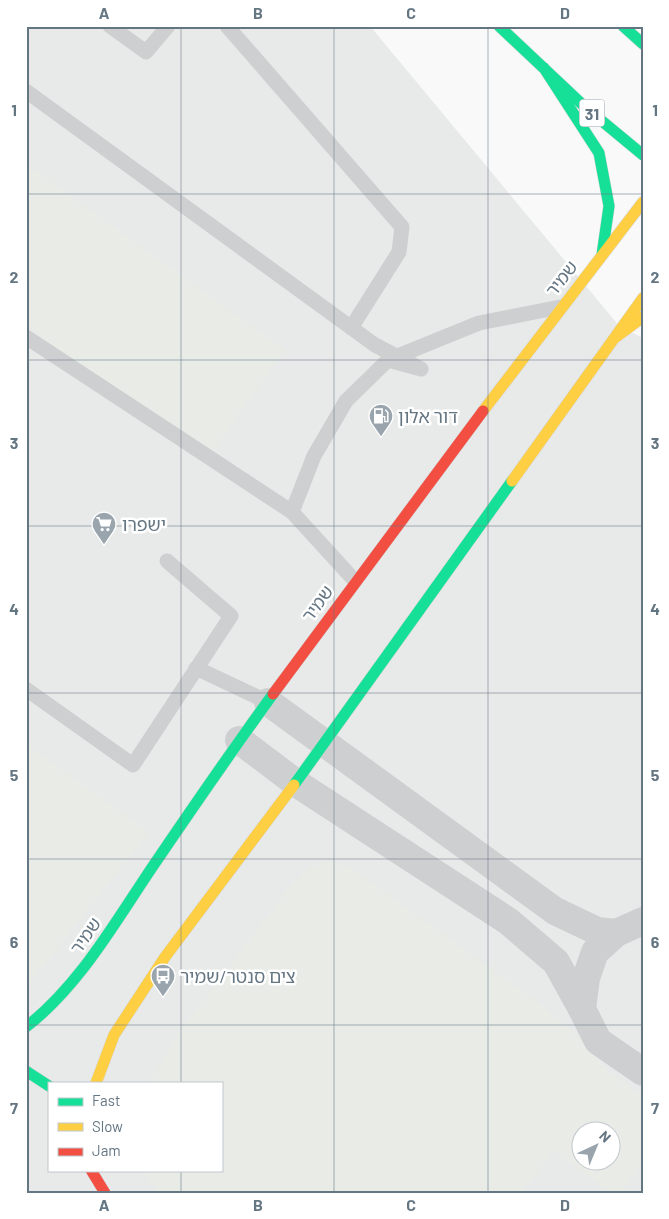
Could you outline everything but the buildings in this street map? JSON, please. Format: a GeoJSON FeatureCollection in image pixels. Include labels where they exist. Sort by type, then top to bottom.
{"type":"FeatureCollection","features":[{"type":"Feature","properties":{"kind":"main road","name":"31"},"geometry":{"type":"LineString","coordinates":[[499,26],[585,107],[643,155]]}},
{"type":"Feature","properties":{"kind":"main road"},"geometry":{"type":"LineString","coordinates":[[624,26],[643,44]]}},
{"type":"Feature","properties":{"kind":"main road"},"geometry":{"type":"LineString","coordinates":[[544,68],[599,153],[609,206],[602,255]]}},
{"type":"Feature","properties":{"kind":"main road","name":"שמיר"},"geometry":{"type":"LineString","coordinates":[[26,1028],[36,1021],[56,1000],[91,958],[239,740],[355,581],[560,307],[643,202]]}},
{"type":"Feature","properties":{"kind":"main road"},"geometry":{"type":"LineString","coordinates":[[96,1082],[114,1035],[166,957],[296,783],[643,298]]}},
{"type":"Feature","properties":{"kind":"main road"},"geometry":{"type":"LineString","coordinates":[[616,337],[643,317]]}},
{"type":"Feature","properties":{"kind":"main road"},"geometry":{"type":"LineString","coordinates":[[26,1071],[48,1085]]}},
{"type":"Feature","properties":{"kind":"main road"},"geometry":{"type":"LineString","coordinates":[[88,1184],[90,1172]]}},
{"type":"Feature","properties":{"kind":"main road"},"geometry":{"type":"LineString","coordinates":[[91,1172],[105,1193]]}},
{"type":"Feature","properties":{"kind":"street"},"geometry":{"type":"LineString","coordinates":[[268,702],[555,911],[597,931],[616,934]]}},
{"type":"Feature","properties":{"kind":"street"},"geometry":{"type":"LineString","coordinates":[[239,740],[296,783],[508,921],[556,962],[598,1041],[643,1072]]}},
{"type":"Feature","properties":{"kind":"street"},"geometry":{"type":"LineString","coordinates":[[582,1009],[586,978],[595,952],[616,934],[643,921]]}},
{"type":"Feature","properties":{"kind":"lane"},"geometry":{"type":"LineString","coordinates":[[110,26],[146,52],[168,26]]}},
{"type":"Feature","properties":{"kind":"lane"},"geometry":{"type":"LineString","coordinates":[[227,26],[402,227],[399,252],[351,328]]}},
{"type":"Feature","properties":{"kind":"lane"},"geometry":{"type":"LineString","coordinates":[[26,91],[375,345],[421,369],[388,360]]}},
{"type":"Feature","properties":{"kind":"lane"},"geometry":{"type":"LineString","coordinates":[[292,512],[314,456],[346,401],[388,360],[479,323],[560,307]]}},
{"type":"Feature","properties":{"kind":"lane"},"geometry":{"type":"LineString","coordinates":[[26,337],[292,512],[355,581]]}},
{"type":"Feature","properties":{"kind":"lane"},"geometry":{"type":"LineString","coordinates":[[26,689],[133,765],[231,616],[167,561]]}},
{"type":"Feature","properties":{"kind":"lane"},"geometry":{"type":"LineString","coordinates":[[196,668],[268,702]]}},
{"type":"Feature","properties":{"kind":"shaded area"},"geometry":{"type":"Polygon","coordinates":[[[26,26],[370,26],[620,327],[643,338],[643,1193],[26,1193],[26,26]]]}},
{"type":"Feature","properties":{"kind":"shaded area"},"geometry":{"type":"Polygon","coordinates":[[[26,164],[285,350],[208,457],[26,326],[26,164]]]}},
{"type":"Feature","properties":{"kind":"shaded area"},"geometry":{"type":"Polygon","coordinates":[[[26,744],[149,832],[26,988],[26,744]]]}},
{"type":"Feature","properties":{"kind":"shaded area"},"geometry":{"type":"Polygon","coordinates":[[[328,861],[351,868],[531,997],[573,1032],[606,1069],[643,1097],[643,1161],[620,1193],[612,1193],[582,1172],[622,1172],[622,1122],[572,1122],[572,1165],[553,1151],[522,1193],[157,1193],[145,1172],[222,1172],[222,1082],[150,1082],[178,1034],[291,885],[311,867],[328,861]]]}},
{"type":"Feature","properties":{"kind":"traffic: fast"},"geometry":{"type":"LineString","coordinates":[[499,26],[585,107],[643,155]]}},
{"type":"Feature","properties":{"kind":"traffic: fast"},"geometry":{"type":"LineString","coordinates":[[623,26],[643,44]]}},
{"type":"Feature","properties":{"kind":"traffic: fast"},"geometry":{"type":"LineString","coordinates":[[544,68],[599,153],[609,206],[602,255]]}},
{"type":"Feature","properties":{"kind":"traffic: fast"},"geometry":{"type":"LineString","coordinates":[[294,785],[512,481]]}},
{"type":"Feature","properties":{"kind":"traffic: fast"},"geometry":{"type":"LineString","coordinates":[[26,1027],[63,993],[95,953],[196,803],[273,694]]}},
{"type":"Feature","properties":{"kind":"traffic: fast"},"geometry":{"type":"LineString","coordinates":[[26,1071],[48,1085]]}},
{"type":"Feature","properties":{"kind":"traffic: slow"},"geometry":{"type":"LineString","coordinates":[[483,411],[643,202]]}},
{"type":"Feature","properties":{"kind":"traffic: slow"},"geometry":{"type":"LineString","coordinates":[[512,481],[643,298]]}},
{"type":"Feature","properties":{"kind":"traffic: slow"},"geometry":{"type":"LineString","coordinates":[[616,337],[643,317]]}},
{"type":"Feature","properties":{"kind":"traffic: slow"},"geometry":{"type":"LineString","coordinates":[[96,1082],[114,1035],[165,957],[294,785]]}},
{"type":"Feature","properties":{"kind":"traffic: jam"},"geometry":{"type":"LineString","coordinates":[[273,694],[483,411]]}},
{"type":"Feature","properties":{"kind":"traffic: jam"},"geometry":{"type":"LineString","coordinates":[[92,1172],[105,1193]]}},
{"type":"Feature","properties":{"kind":"place","name":"דור אלון"},"geometry":{"type":"Point","coordinates":[381,437]}},
{"type":"Feature","properties":{"kind":"place","name":"ישפרו"},"geometry":{"type":"Point","coordinates":[104,545]}},
{"type":"Feature","properties":{"kind":"place","name":"צים סנטר/שמיר"},"geometry":{"type":"Point","coordinates":[163,997]}}]}
